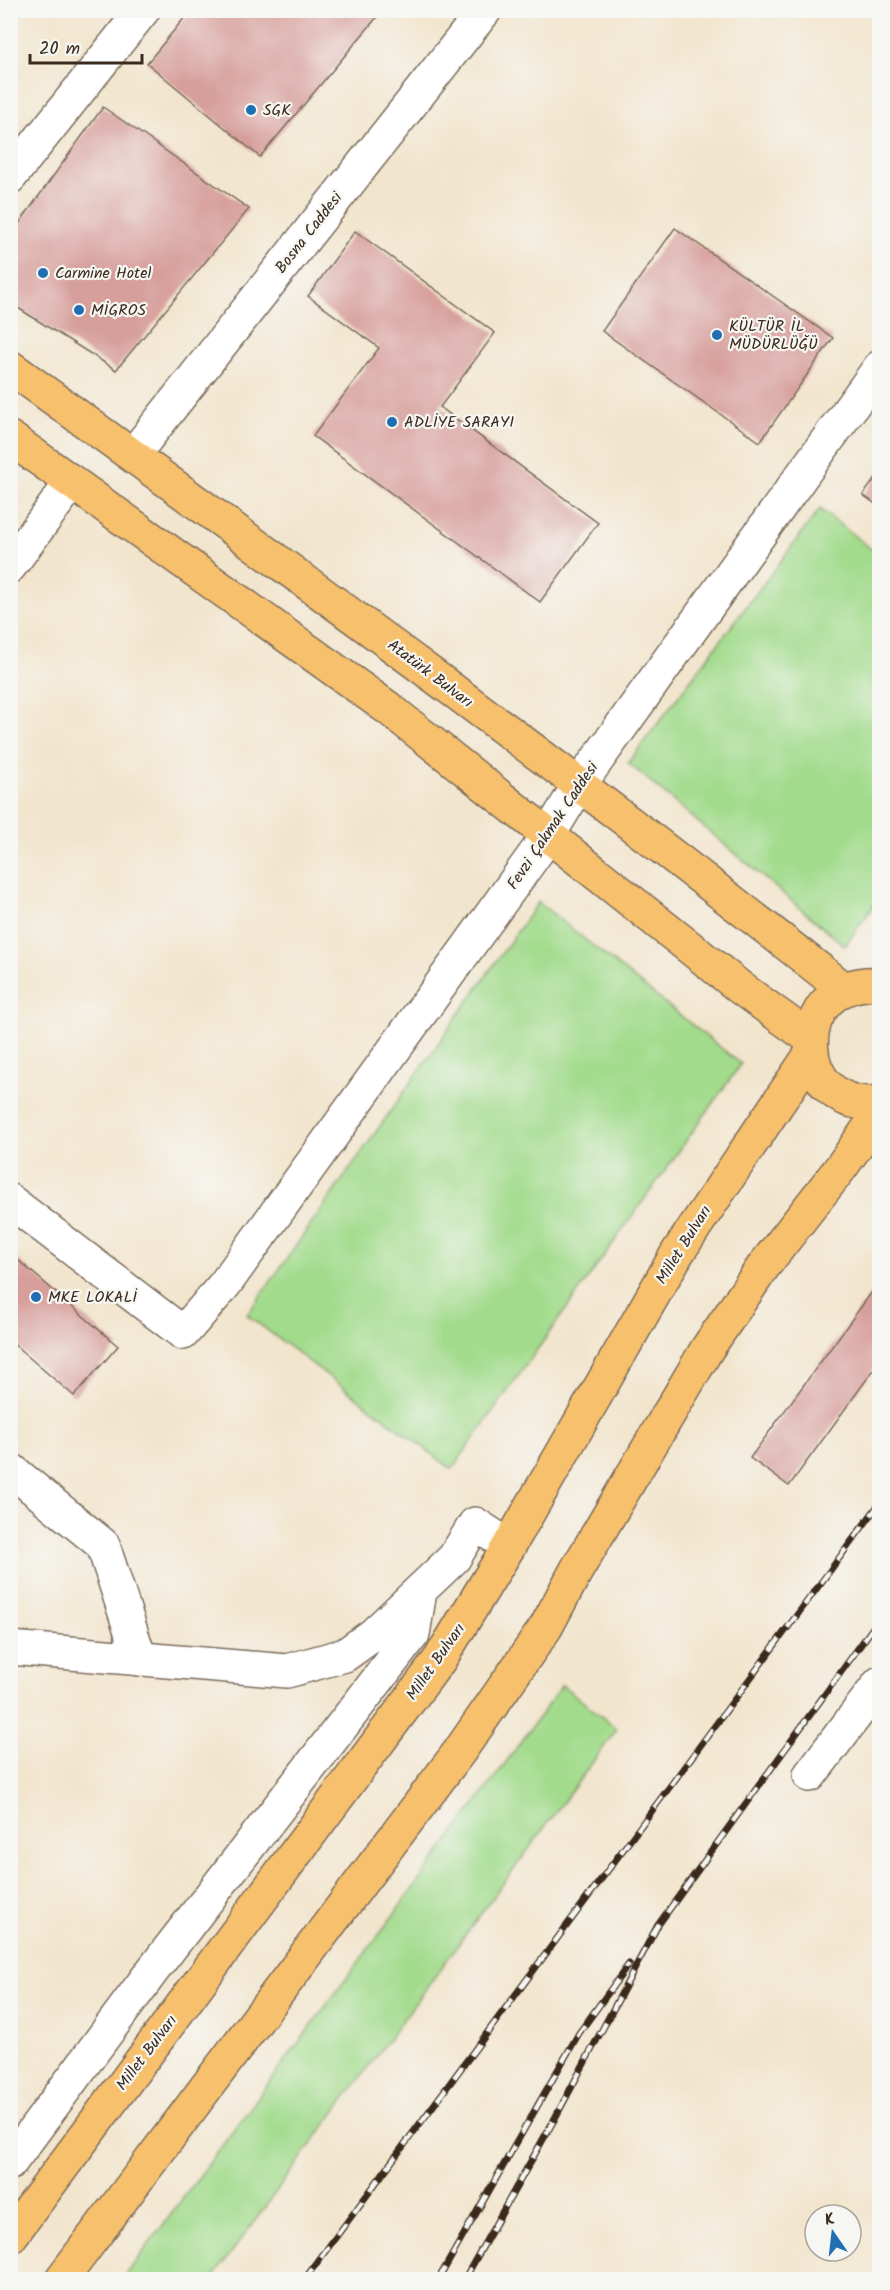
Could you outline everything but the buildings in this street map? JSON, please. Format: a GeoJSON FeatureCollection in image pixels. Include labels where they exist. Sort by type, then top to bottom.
{"type":"FeatureCollection","features":[{"type":"Feature","properties":{"kind":"main road","name":"Atatürk Bulvarı"},"geometry":{"type":"LineString","coordinates":[[10,367],[133,455],[579,785],[866,979]]}},
{"type":"Feature","properties":{"kind":"main road"},"geometry":{"type":"LineString","coordinates":[[10,438],[388,708],[810,1046],[819,1075],[832,1090],[849,1100],[868,1104],[879,1102]]}},
{"type":"Feature","properties":{"kind":"main road","name":"Millet Bulvarı"},"geometry":{"type":"LineString","coordinates":[[10,2238],[440,1659],[509,1546],[678,1252],[810,1046],[815,1018],[827,1001],[866,979]]}},
{"type":"Feature","properties":{"kind":"main road"},"geometry":{"type":"LineString","coordinates":[[61,2280],[459,1752],[546,1628],[576,1571],[707,1349],[763,1267],[842,1166],[879,1112]]}},
{"type":"Feature","properties":{"kind":"street"},"geometry":{"type":"LineString","coordinates":[[10,177],[143,10]]}},
{"type":"Feature","properties":{"kind":"street","name":"Bosna Caddesi"},"geometry":{"type":"LineString","coordinates":[[133,455],[485,10]]}},
{"type":"Feature","properties":{"kind":"street","name":"Fevzi Çakmak Caddesi"},"geometry":{"type":"LineString","coordinates":[[10,1201],[183,1334],[225,1284],[548,836],[579,785],[879,367]]}},
{"type":"Feature","properties":{"kind":"street"},"geometry":{"type":"LineString","coordinates":[[10,566],[72,482]]}},
{"type":"Feature","properties":{"kind":"street"},"geometry":{"type":"LineString","coordinates":[[10,1469],[103,1545],[140,1659]]}},
{"type":"Feature","properties":{"kind":"street"},"geometry":{"type":"LineString","coordinates":[[10,1648],[287,1671],[345,1655],[374,1634],[454,1558],[475,1524],[509,1546]]}},
{"type":"Feature","properties":{"kind":"street"},"geometry":{"type":"LineString","coordinates":[[10,2163],[153,1970],[413,1634],[420,1591]]}},
{"type":"Feature","properties":{"kind":"street"},"geometry":{"type":"LineString","coordinates":[[810,1775],[879,1683]]}},
{"type":"Feature","properties":{"kind":"green space"},"geometry":{"type":"Polygon","coordinates":[[[820,509],[879,555],[879,898],[845,946],[628,763],[820,509]]]}},
{"type":"Feature","properties":{"kind":"green space"},"geometry":{"type":"Polygon","coordinates":[[[538,902],[741,1064],[452,1469],[247,1315],[538,902]]]}},
{"type":"Feature","properties":{"kind":"green space"},"geometry":{"type":"Polygon","coordinates":[[[562,1685],[617,1729],[212,2279],[123,2279],[453,1835],[562,1685]]]}},
{"type":"Feature","properties":{"kind":"railway"},"geometry":{"type":"LineString","coordinates":[[304,2280],[880,1503]]}},
{"type":"Feature","properties":{"kind":"railway"},"geometry":{"type":"LineString","coordinates":[[464,2280],[554,2120],[658,1925],[880,1618]]}},
{"type":"Feature","properties":{"kind":"railway"},"geometry":{"type":"LineString","coordinates":[[438,2280],[579,2033],[629,1964]]}},
{"type":"Feature","properties":{"kind":"place","name":"SGK"},"geometry":{"type":"Point","coordinates":[251,110]}},
{"type":"Feature","properties":{"kind":"place","name":"Carmine Hotel"},"geometry":{"type":"Point","coordinates":[43,273]}},
{"type":"Feature","properties":{"kind":"place","name":"MİGROS"},"geometry":{"type":"Point","coordinates":[79,310]}},
{"type":"Feature","properties":{"kind":"place","name":"KÜLTÜR İL MÜDÜRLÜĞÜ"},"geometry":{"type":"Point","coordinates":[717,335]}},
{"type":"Feature","properties":{"kind":"place","name":"ADLİYE SARAYI"},"geometry":{"type":"Point","coordinates":[392,422]}},
{"type":"Feature","properties":{"kind":"place","name":"MKE LOKALİ"},"geometry":{"type":"Point","coordinates":[36,1297]}}]}
